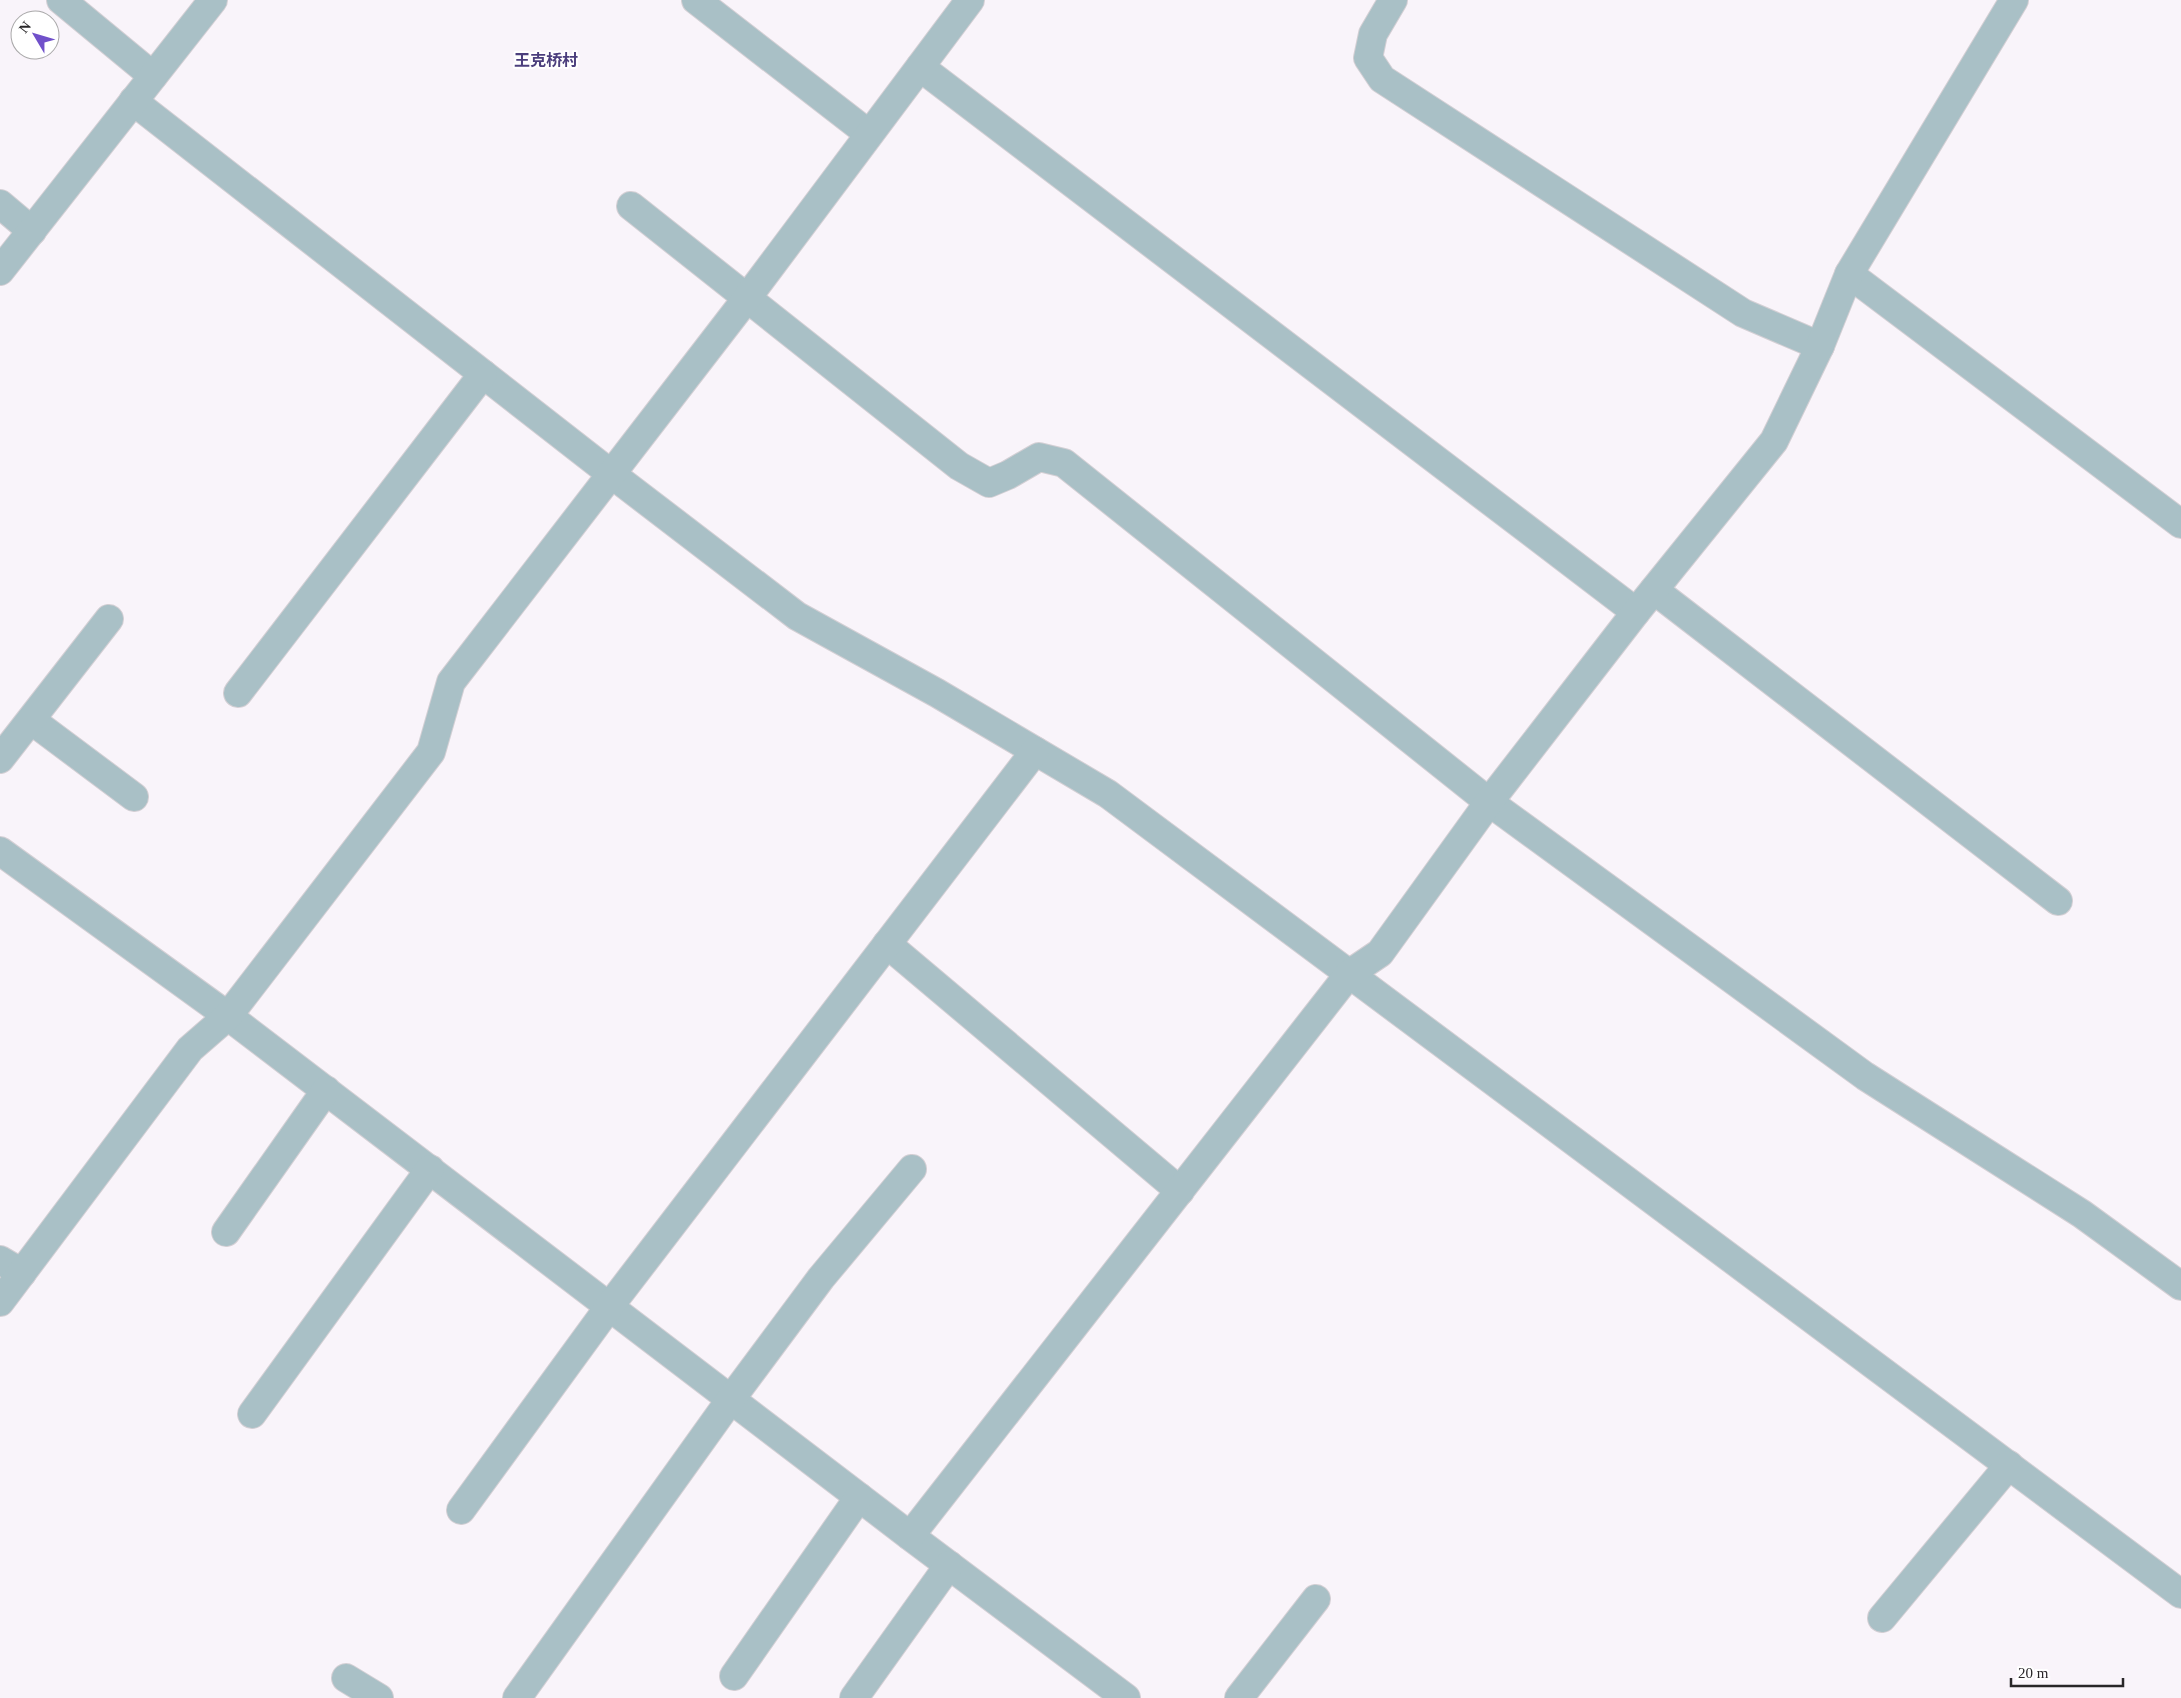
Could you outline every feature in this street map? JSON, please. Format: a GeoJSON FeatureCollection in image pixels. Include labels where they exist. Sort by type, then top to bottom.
{"type":"FeatureCollection","features":[{"type":"Feature","properties":{"kind":"street"},"geometry":{"type":"LineString","coordinates":[[61,0],[153,76]]}},
{"type":"Feature","properties":{"kind":"street"},"geometry":{"type":"LineString","coordinates":[[0,271],[213,0]]}},
{"type":"Feature","properties":{"kind":"street"},"geometry":{"type":"LineString","coordinates":[[696,0],[870,134]]}},
{"type":"Feature","properties":{"kind":"street"},"geometry":{"type":"LineString","coordinates":[[0,1302],[11,1267],[190,1049],[228,1016],[431,752],[451,682],[610,473],[747,298],[970,0]]}},
{"type":"Feature","properties":{"kind":"street"},"geometry":{"type":"LineString","coordinates":[[1393,0],[1373,34],[1368,58],[1382,79],[1743,313],[1820,346]]}},
{"type":"Feature","properties":{"kind":"street"},"geometry":{"type":"LineString","coordinates":[[910,1536],[1349,974],[1380,953],[1489,802],[1636,612],[1774,441],[1820,346],[1850,274],[2014,0]]}},
{"type":"Feature","properties":{"kind":"street"},"geometry":{"type":"LineString","coordinates":[[920,67],[1636,612]]}},
{"type":"Feature","properties":{"kind":"street"},"geometry":{"type":"LineString","coordinates":[[133,101],[610,473],[797,616],[937,693],[1108,794],[2181,1594]]}},
{"type":"Feature","properties":{"kind":"street"},"geometry":{"type":"LineString","coordinates":[[0,204],[32,231]]}},
{"type":"Feature","properties":{"kind":"street"},"geometry":{"type":"LineString","coordinates":[[630,206],[959,466],[989,483],[1008,475],[1039,457],[1064,463],[1489,802],[1865,1076],[2082,1214],[2181,1286]]}},
{"type":"Feature","properties":{"kind":"street"},"geometry":{"type":"LineString","coordinates":[[1850,274],[2181,524]]}},
{"type":"Feature","properties":{"kind":"street"},"geometry":{"type":"LineString","coordinates":[[238,693],[483,374]]}},
{"type":"Feature","properties":{"kind":"street"},"geometry":{"type":"LineString","coordinates":[[1654,590],[2058,901]]}},
{"type":"Feature","properties":{"kind":"street"},"geometry":{"type":"LineString","coordinates":[[0,759],[109,619]]}},
{"type":"Feature","properties":{"kind":"street"},"geometry":{"type":"LineString","coordinates":[[30,720],[134,797]]}},
{"type":"Feature","properties":{"kind":"street"},"geometry":{"type":"LineString","coordinates":[[461,1510],[609,1306],[1035,751]]}},
{"type":"Feature","properties":{"kind":"street"},"geometry":{"type":"LineString","coordinates":[[0,851],[228,1016],[910,1536],[1126,1698]]}},
{"type":"Feature","properties":{"kind":"street"},"geometry":{"type":"LineString","coordinates":[[887,944],[1180,1191]]}},
{"type":"Feature","properties":{"kind":"street"},"geometry":{"type":"LineString","coordinates":[[226,1232],[326,1090]]}},
{"type":"Feature","properties":{"kind":"street"},"geometry":{"type":"LineString","coordinates":[[252,1414],[430,1169]]}},
{"type":"Feature","properties":{"kind":"street"},"geometry":{"type":"LineString","coordinates":[[517,1698],[731,1399],[821,1278],[912,1169]]}},
{"type":"Feature","properties":{"kind":"street"},"geometry":{"type":"LineString","coordinates":[[1882,1618],[2009,1465]]}},
{"type":"Feature","properties":{"kind":"street"},"geometry":{"type":"LineString","coordinates":[[734,1676],[859,1497]]}},
{"type":"Feature","properties":{"kind":"street"},"geometry":{"type":"LineString","coordinates":[[854,1698],[949,1565]]}},
{"type":"Feature","properties":{"kind":"street"},"geometry":{"type":"LineString","coordinates":[[1239,1698],[1316,1599]]}},
{"type":"Feature","properties":{"kind":"street"},"geometry":{"type":"LineString","coordinates":[[346,1678],[379,1698]]}},
{"type":"Feature","properties":{"kind":"district","name":"王克桥村"},"geometry":{"type":"Point","coordinates":[546,60]}}]}
